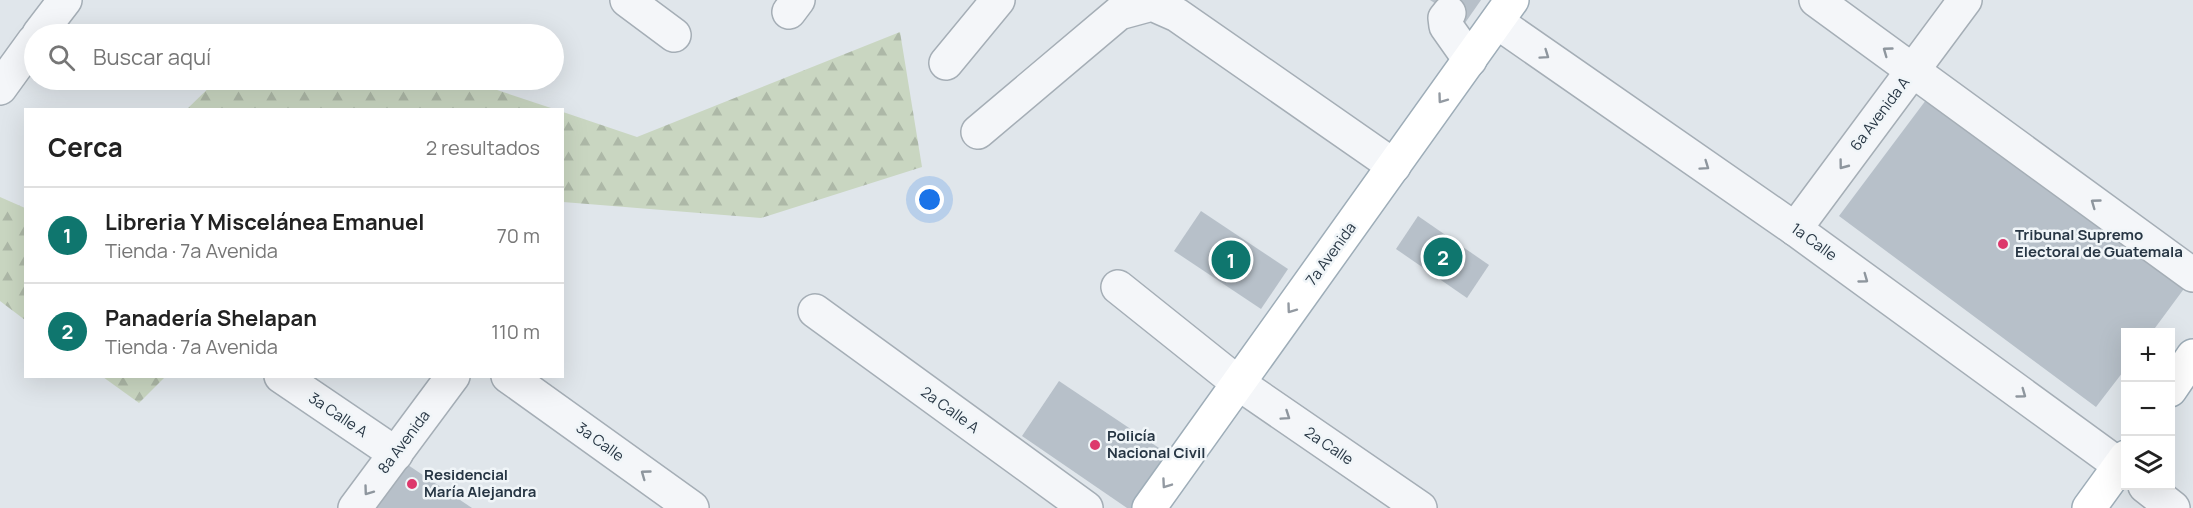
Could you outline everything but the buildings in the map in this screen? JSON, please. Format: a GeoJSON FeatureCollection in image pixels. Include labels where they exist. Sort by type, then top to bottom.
{"type":"FeatureCollection","features":[{"type":"Feature","properties":{"kind":"main road","name":"7a Avenida"},"geometry":{"type":"LineString","coordinates":[[1149,508],[1505,11]]}},
{"type":"Feature","properties":{"kind":"main road"},"geometry":{"type":"LineString","coordinates":[[2175,383],[2193,356]]}},
{"type":"Feature","properties":{"kind":"main road"},"geometry":{"type":"LineString","coordinates":[[2089,508],[2121,468]]}},
{"type":"Feature","properties":{"kind":"street"},"geometry":{"type":"LineString","coordinates":[[47,24],[65,0]]}},
{"type":"Feature","properties":{"kind":"street"},"geometry":{"type":"LineString","coordinates":[[627,0],[674,35]]}},
{"type":"Feature","properties":{"kind":"street"},"geometry":{"type":"LineString","coordinates":[[946,63],[998,0]]}},
{"type":"Feature","properties":{"kind":"street"},"geometry":{"type":"LineString","coordinates":[[1816,0],[2193,275]]}},
{"type":"Feature","properties":{"kind":"street","name":"6a Avenida A"},"geometry":{"type":"LineString","coordinates":[[1796,229],[1965,0]]}},
{"type":"Feature","properties":{"kind":"street"},"geometry":{"type":"LineString","coordinates":[[978,132],[1119,13],[1152,4],[1178,15],[1394,166]]}},
{"type":"Feature","properties":{"kind":"street","name":"1a Calle"},"geometry":{"type":"LineString","coordinates":[[1505,11],[1796,229],[2121,462]]}},
{"type":"Feature","properties":{"kind":"street"},"geometry":{"type":"LineString","coordinates":[[1449,13],[1445,18],[1446,26],[1470,60]]}},
{"type":"Feature","properties":{"kind":"street"},"geometry":{"type":"LineString","coordinates":[[0,88],[24,55]]}},
{"type":"Feature","properties":{"kind":"street","name":"2a Calle"},"geometry":{"type":"LineString","coordinates":[[1118,287],[1238,383],[1420,508]]}},
{"type":"Feature","properties":{"kind":"street","name":"2a Calle A"},"geometry":{"type":"LineString","coordinates":[[815,311],[1086,508]]}},
{"type":"Feature","properties":{"kind":"street","name":"3a Calle A"},"geometry":{"type":"LineString","coordinates":[[284,378],[396,454]]}},
{"type":"Feature","properties":{"kind":"street","name":"8a Avenida"},"geometry":{"type":"LineString","coordinates":[[355,508],[452,378]]}},
{"type":"Feature","properties":{"kind":"street","name":"3a Calle"},"geometry":{"type":"LineString","coordinates":[[511,378],[692,508]]}},
{"type":"Feature","properties":{"kind":"street"},"geometry":{"type":"LineString","coordinates":[[2150,490],[2173,508]]}},
{"type":"Feature","properties":{"kind":"green space"},"geometry":{"type":"Polygon","coordinates":[[[900,32],[922,167],[761,218],[564,202],[564,112],[637,137],[900,32]]]}},
{"type":"Feature","properties":{"kind":"green space"},"geometry":{"type":"Polygon","coordinates":[[[207,90],[497,90],[551,108],[188,108],[207,90]]]}},
{"type":"Feature","properties":{"kind":"green space"},"geometry":{"type":"Polygon","coordinates":[[[0,197],[24,208],[24,319],[0,301],[0,197]]]}},
{"type":"Feature","properties":{"kind":"green space"},"geometry":{"type":"Polygon","coordinates":[[[104,378],[164,378],[139,403],[104,378]]]}},
{"type":"Feature","properties":{"kind":"place","name":"Tribunal Supremo Electoral de Guatemala"},"geometry":{"type":"Point","coordinates":[2003,244]}},
{"type":"Feature","properties":{"kind":"place","name":"Panadería Shelapan"},"geometry":{"type":"Point","coordinates":[1443,257]}},
{"type":"Feature","properties":{"kind":"place","name":"Libreria Y Miscelánea Emanuel"},"geometry":{"type":"Point","coordinates":[1231,260]}},
{"type":"Feature","properties":{"kind":"place","name":"Policía Nacional Civil"},"geometry":{"type":"Point","coordinates":[1095,445]}},
{"type":"Feature","properties":{"kind":"place","name":"Residencial María Alejandra"},"geometry":{"type":"Point","coordinates":[412,484]}}]}
